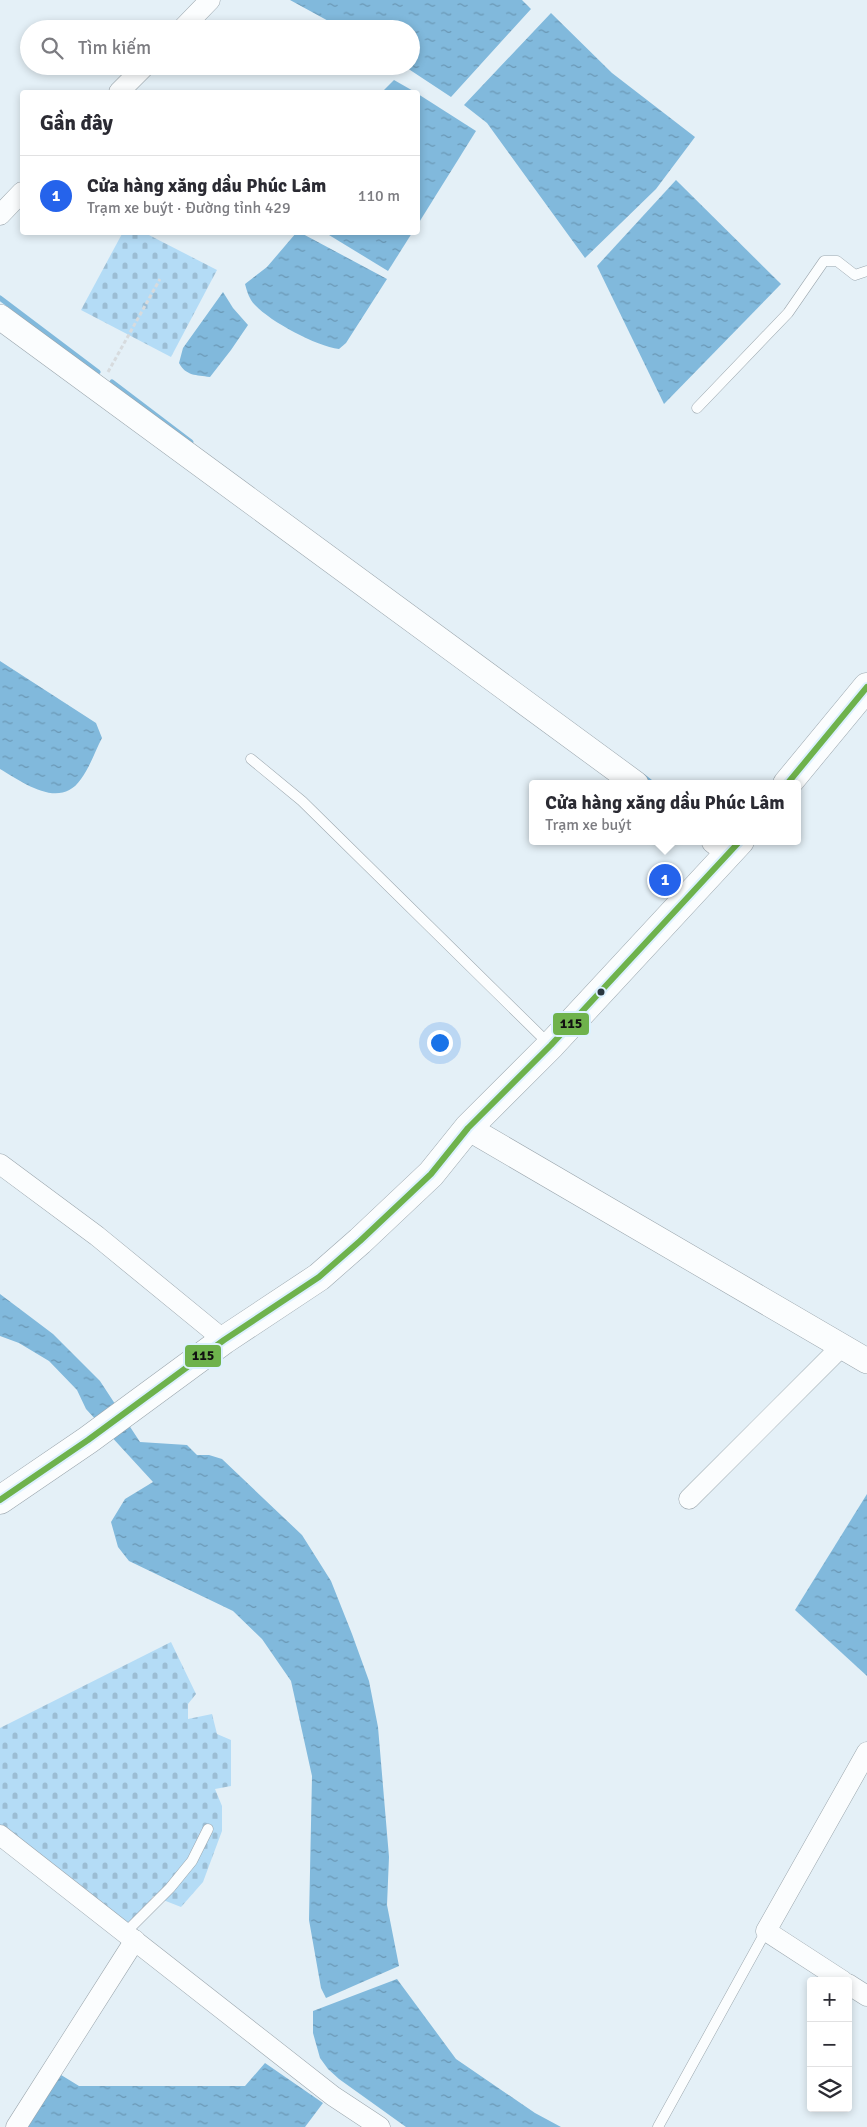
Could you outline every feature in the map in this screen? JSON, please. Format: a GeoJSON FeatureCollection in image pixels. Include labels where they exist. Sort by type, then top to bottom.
{"type":"FeatureCollection","features":[{"type":"Feature","properties":{"kind":"main road"},"geometry":{"type":"LineString","coordinates":[[790,780],[867,687]]}},
{"type":"Feature","properties":{"kind":"main road"},"geometry":{"type":"LineString","coordinates":[[0,1500],[88,1440],[224,1340],[326,1271],[431,1174],[468,1128],[551,1046],[728,845]]}},
{"type":"Feature","properties":{"kind":"street"},"geometry":{"type":"LineString","coordinates":[[191,20],[210,0]]}},
{"type":"Feature","properties":{"kind":"street"},"geometry":{"type":"LineString","coordinates":[[121,90],[136,75]]}},
{"type":"Feature","properties":{"kind":"street"},"geometry":{"type":"LineString","coordinates":[[0,215],[20,194]]}},
{"type":"Feature","properties":{"kind":"street"},"geometry":{"type":"LineString","coordinates":[[0,317],[631,780]]}},
{"type":"Feature","properties":{"kind":"street"},"geometry":{"type":"LineString","coordinates":[[468,1128],[867,1361]]}},
{"type":"Feature","properties":{"kind":"street"},"geometry":{"type":"LineString","coordinates":[[0,1164],[96,1236],[224,1340]]}},
{"type":"Feature","properties":{"kind":"street"},"geometry":{"type":"LineString","coordinates":[[689,1499],[842,1346]]}},
{"type":"Feature","properties":{"kind":"street"},"geometry":{"type":"LineString","coordinates":[[837,1977],[766,1931],[867,1752]]}},
{"type":"Feature","properties":{"kind":"street"},"geometry":{"type":"LineString","coordinates":[[0,1835],[333,2096],[380,2127]]}},
{"type":"Feature","properties":{"kind":"street"},"geometry":{"type":"LineString","coordinates":[[16,2127],[130,1936]]}},
{"type":"Feature","properties":{"kind":"street"},"geometry":{"type":"LineString","coordinates":[[852,1987],[867,1996]]}},
{"type":"Feature","properties":{"kind":"lane"},"geometry":{"type":"LineString","coordinates":[[697,408],[788,314],[824,261],[837,262],[855,275],[867,271]]}},
{"type":"Feature","properties":{"kind":"lane"},"geometry":{"type":"LineString","coordinates":[[251,759],[302,801],[551,1046]]}},
{"type":"Feature","properties":{"kind":"lane"},"geometry":{"type":"LineString","coordinates":[[130,1936],[192,1862],[208,1829]]}},
{"type":"Feature","properties":{"kind":"lane"},"geometry":{"type":"LineString","coordinates":[[658,2127],[766,1931]]}},
{"type":"Feature","properties":{"kind":"path"},"geometry":{"type":"LineString","coordinates":[[97,390],[160,279]]}},
{"type":"Feature","properties":{"kind":"green space"},"geometry":{"type":"Polygon","coordinates":[[[121,235],[149,235],[217,270],[171,357],[81,310],[121,235]]]}},
{"type":"Feature","properties":{"kind":"green space"},"geometry":{"type":"Polygon","coordinates":[[[171,1642],[196,1694],[188,1704],[188,1719],[212,1714],[217,1734],[231,1740],[231,1786],[215,1789],[222,1806],[222,1831],[203,1882],[181,1907],[153,1896],[134,1929],[0,1826],[0,1728],[171,1642]]]}},
{"type":"Feature","properties":{"kind":"water"},"geometry":{"type":"Polygon","coordinates":[[[290,0],[522,0],[531,9],[451,97],[418,75],[420,75],[420,20],[327,20],[290,0]]]}},
{"type":"Feature","properties":{"kind":"water"},"geometry":{"type":"Polygon","coordinates":[[[551,13],[612,73],[695,137],[656,189],[585,258],[487,123],[464,105],[551,13]]]}},
{"type":"Feature","properties":{"kind":"water"},"geometry":{"type":"Polygon","coordinates":[[[394,80],[412,90],[384,90],[394,80]]]}},
{"type":"Feature","properties":{"kind":"water"},"geometry":{"type":"Polygon","coordinates":[[[420,95],[476,131],[420,221],[420,95]]]}},
{"type":"Feature","properties":{"kind":"water"},"geometry":{"type":"Polygon","coordinates":[[[676,180],[781,284],[664,404],[597,266],[676,180]]]}},
{"type":"Feature","properties":{"kind":"water"},"geometry":{"type":"Polygon","coordinates":[[[294,235],[305,235],[387,279],[346,343],[339,349],[318,343],[283,326],[255,305],[247,292],[245,284],[267,267],[294,235]]]}},
{"type":"Feature","properties":{"kind":"water"},"geometry":{"type":"Polygon","coordinates":[[[329,235],[411,235],[388,271],[329,235]]]}},
{"type":"Feature","properties":{"kind":"water"},"geometry":{"type":"Polygon","coordinates":[[[223,292],[233,308],[248,325],[210,377],[188,373],[179,363],[183,348],[223,292]]]}},
{"type":"Feature","properties":{"kind":"water"},"geometry":{"type":"Polygon","coordinates":[[[0,661],[96,723],[102,738],[81,779],[72,788],[63,792],[52,793],[42,791],[0,769],[0,661]]]}},
{"type":"Feature","properties":{"kind":"water"},"geometry":{"type":"Polygon","coordinates":[[[0,1294],[53,1334],[100,1381],[140,1442],[187,1445],[197,1455],[209,1455],[222,1459],[302,1535],[331,1581],[369,1681],[378,1727],[389,1857],[387,1905],[399,1966],[326,1998],[321,1988],[309,1920],[312,1776],[291,1681],[262,1639],[233,1611],[129,1561],[118,1547],[111,1522],[125,1499],[153,1482],[86,1409],[77,1390],[49,1361],[19,1343],[0,1336],[0,1294]]]}},
{"type":"Feature","properties":{"kind":"water"},"geometry":{"type":"Polygon","coordinates":[[[867,1494],[867,1676],[795,1610],[867,1494]]]}},
{"type":"Feature","properties":{"kind":"water"},"geometry":{"type":"Polygon","coordinates":[[[397,1979],[456,2059],[535,2113],[561,2127],[406,2127],[339,2079],[320,2058],[313,2033],[313,2011],[397,1979]]]}},
{"type":"Feature","properties":{"kind":"water"},"geometry":{"type":"Polygon","coordinates":[[[265,2063],[323,2103],[305,2127],[18,2127],[53,2070],[79,2086],[245,2086],[265,2063]]]}},
{"type":"Feature","properties":{"kind":"waterway"},"geometry":{"type":"LineString","coordinates":[[0,298],[98,372]]}},
{"type":"Feature","properties":{"kind":"waterway"},"geometry":{"type":"LineString","coordinates":[[112,382],[191,442]]}},
{"type":"Feature","properties":{"kind":"waterway"},"geometry":{"type":"LineString","coordinates":[[644,777],[648,780]]}},
{"type":"Feature","properties":{"kind":"transit line","name":"115"},"geometry":{"type":"LineString","coordinates":[[790,780],[867,687]]}},
{"type":"Feature","properties":{"kind":"transit line","name":"115"},"geometry":{"type":"LineString","coordinates":[[0,1500],[88,1440],[224,1340],[319,1277],[360,1241],[431,1174],[468,1128],[551,1045],[736,845]]}},
{"type":"Feature","properties":{"kind":"place","name":"Cửa hàng xăng dầu Phúc Lâm"},"geometry":{"type":"Point","coordinates":[665,880]}}]}
